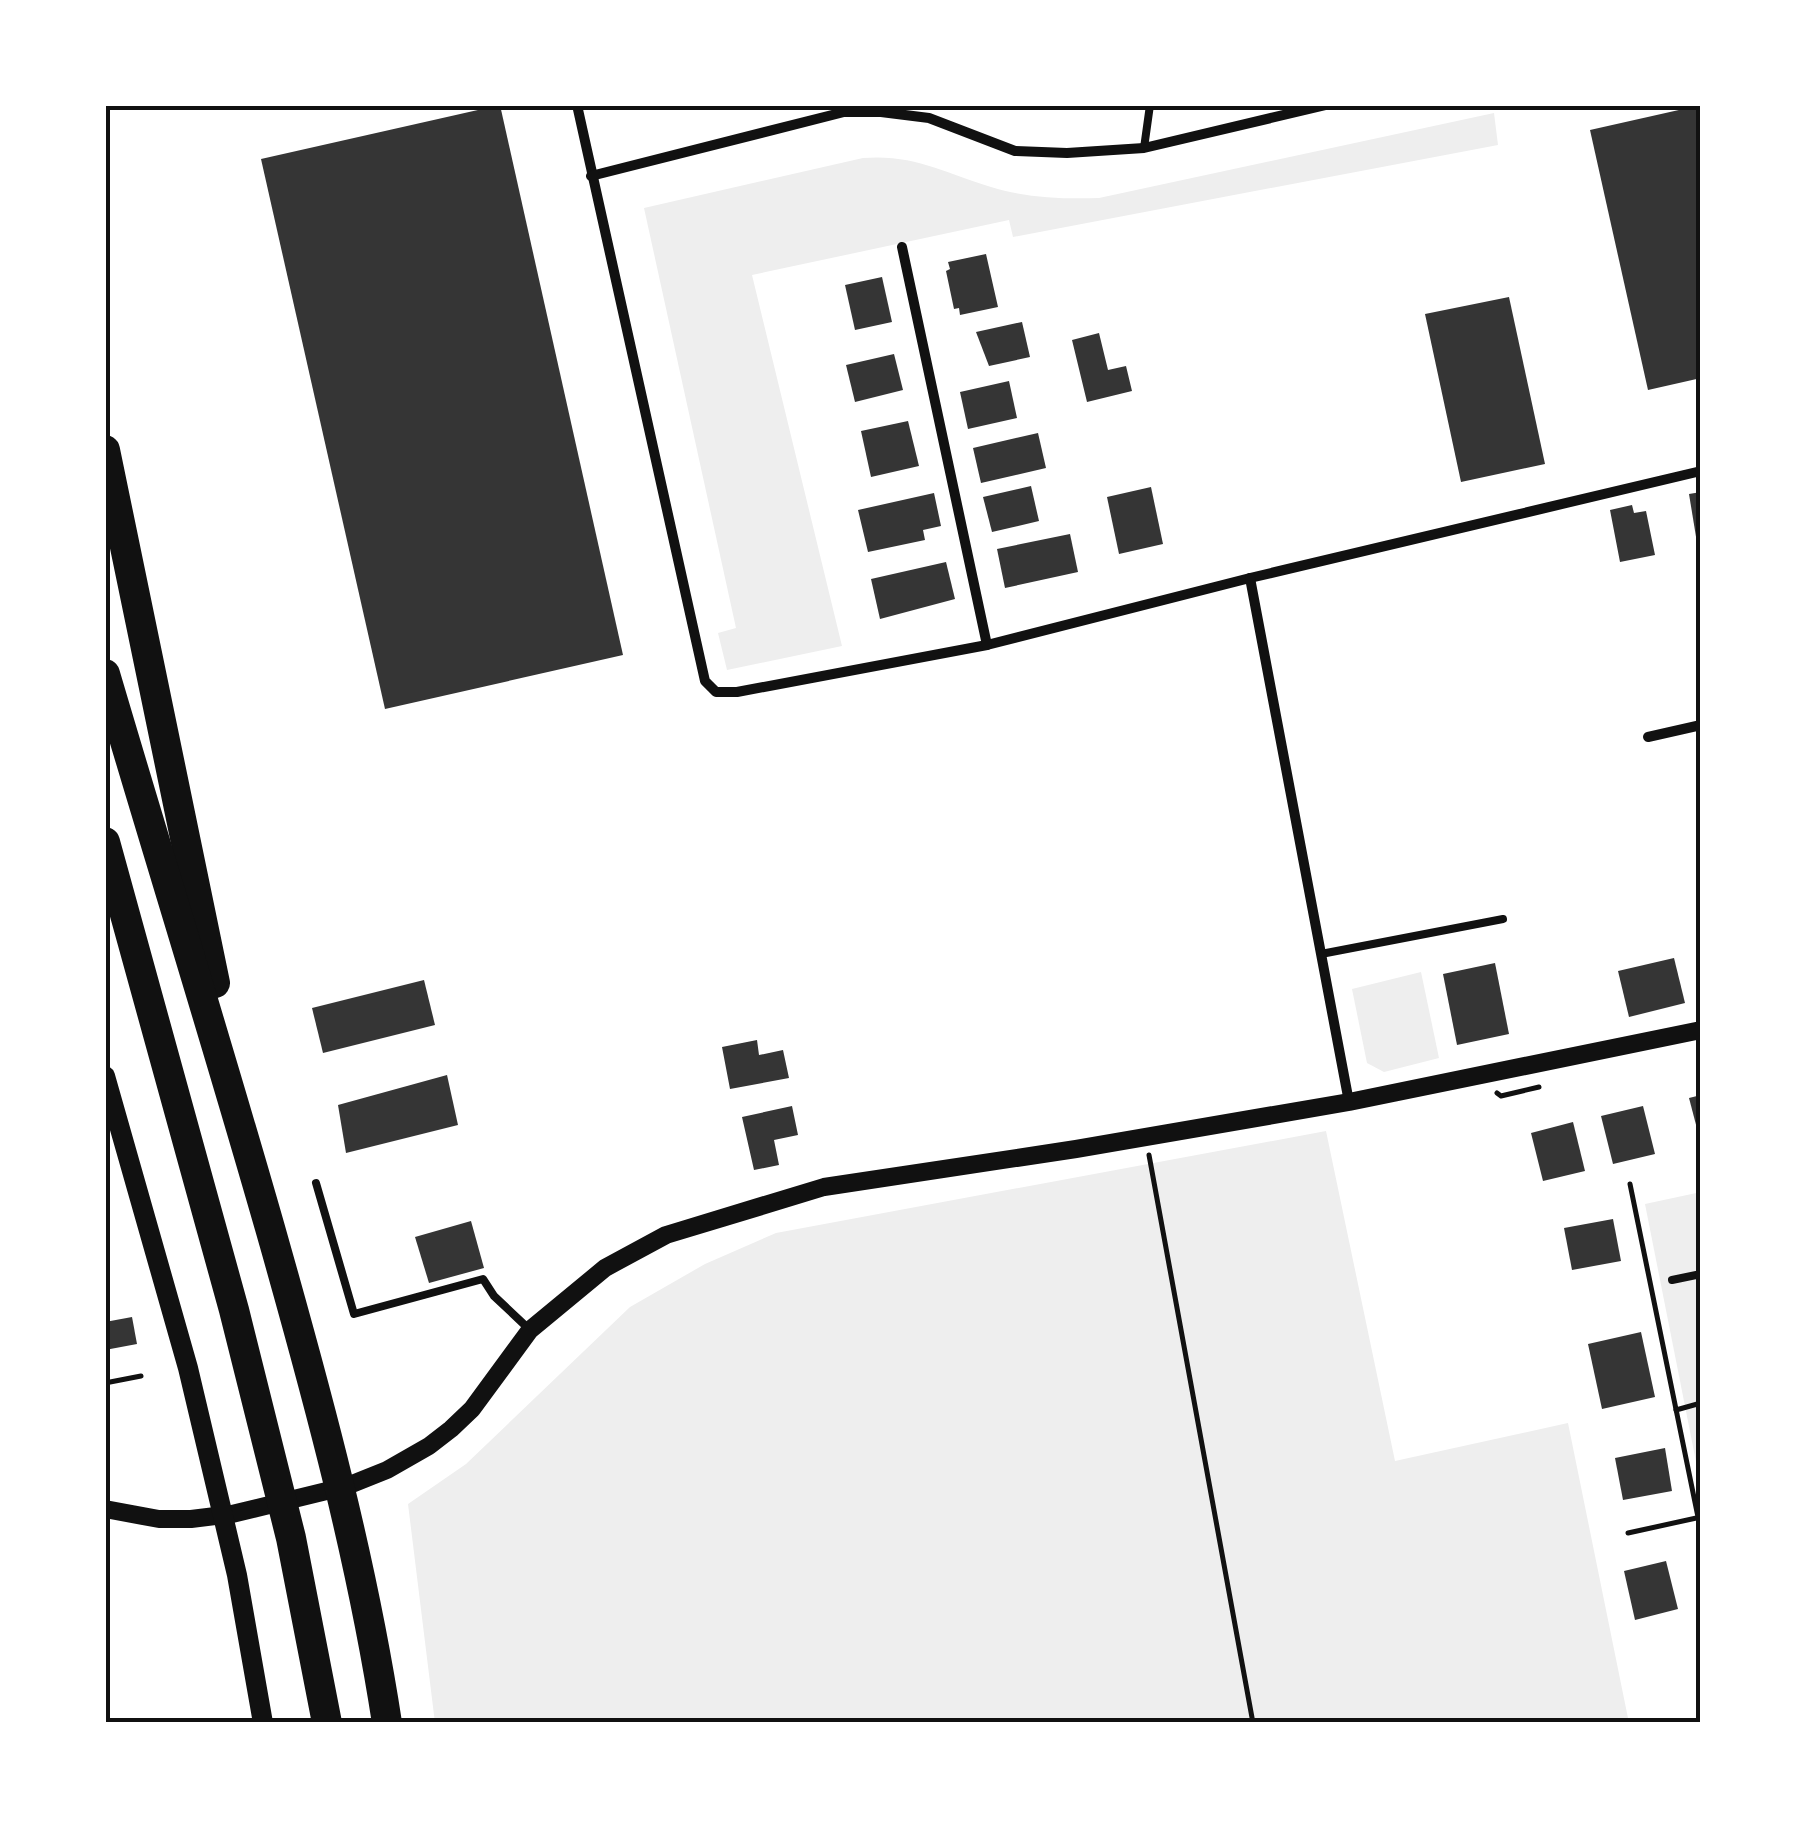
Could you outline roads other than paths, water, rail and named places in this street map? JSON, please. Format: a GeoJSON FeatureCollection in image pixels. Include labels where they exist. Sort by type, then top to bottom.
{"type":"FeatureCollection","features":[{"type":"Feature","properties":{"kind":"highway"},"geometry":{"type":"LineString","coordinates":[[105,450],[255,1176]]}},
{"type":"Feature","properties":{"kind":"highway"},"geometry":{"type":"LineString","coordinates":[[105,674],[255,1176],[351,1526],[374,1635],[387,1723]]}},
{"type":"Feature","properties":{"kind":"highway"},"geometry":{"type":"LineString","coordinates":[[105,842],[268,1442],[327,1723]]}},
{"type":"Feature","properties":{"kind":"highway"},"geometry":{"type":"LineString","coordinates":[[105,858],[122,898]]}},
{"type":"Feature","properties":{"kind":"main road"},"geometry":{"type":"LineString","coordinates":[[105,1076],[183,1350],[231,1550],[263,1723]]}},
{"type":"Feature","properties":{"kind":"street"},"geometry":{"type":"LineString","coordinates":[[576,105],[705,681],[716,692],[737,692],[987,645],[1701,471]]}},
{"type":"Feature","properties":{"kind":"street"},"geometry":{"type":"LineString","coordinates":[[591,176],[844,112],[928,118],[1015,151],[1067,152],[1144,148],[1326,105]]}},
{"type":"Feature","properties":{"kind":"street"},"geometry":{"type":"LineString","coordinates":[[902,247],[987,645]]}},
{"type":"Feature","properties":{"kind":"street"},"geometry":{"type":"LineString","coordinates":[[1250,578],[1349,1102]]}},
{"type":"Feature","properties":{"kind":"street"},"geometry":{"type":"LineString","coordinates":[[1648,737],[1701,726]]}},
{"type":"Feature","properties":{"kind":"street"},"geometry":{"type":"LineString","coordinates":[[105,1508],[160,1518],[232,1514],[347,1486],[387,1470],[429,1446],[472,1409],[530,1330],[605,1268],[666,1235],[824,1187],[1349,1102],[1701,1030]]}},
{"type":"Feature","properties":{"kind":"lane"},"geometry":{"type":"LineString","coordinates":[[1144,148],[1150,105]]}},
{"type":"Feature","properties":{"kind":"lane"},"geometry":{"type":"LineString","coordinates":[[1322,954],[1503,918]]}},
{"type":"Feature","properties":{"kind":"lane"},"geometry":{"type":"LineString","coordinates":[[316,1183],[354,1314],[483,1279],[494,1296],[530,1330]]}},
{"type":"Feature","properties":{"kind":"lane"},"geometry":{"type":"LineString","coordinates":[[1672,1280],[1701,1274]]}}]}
